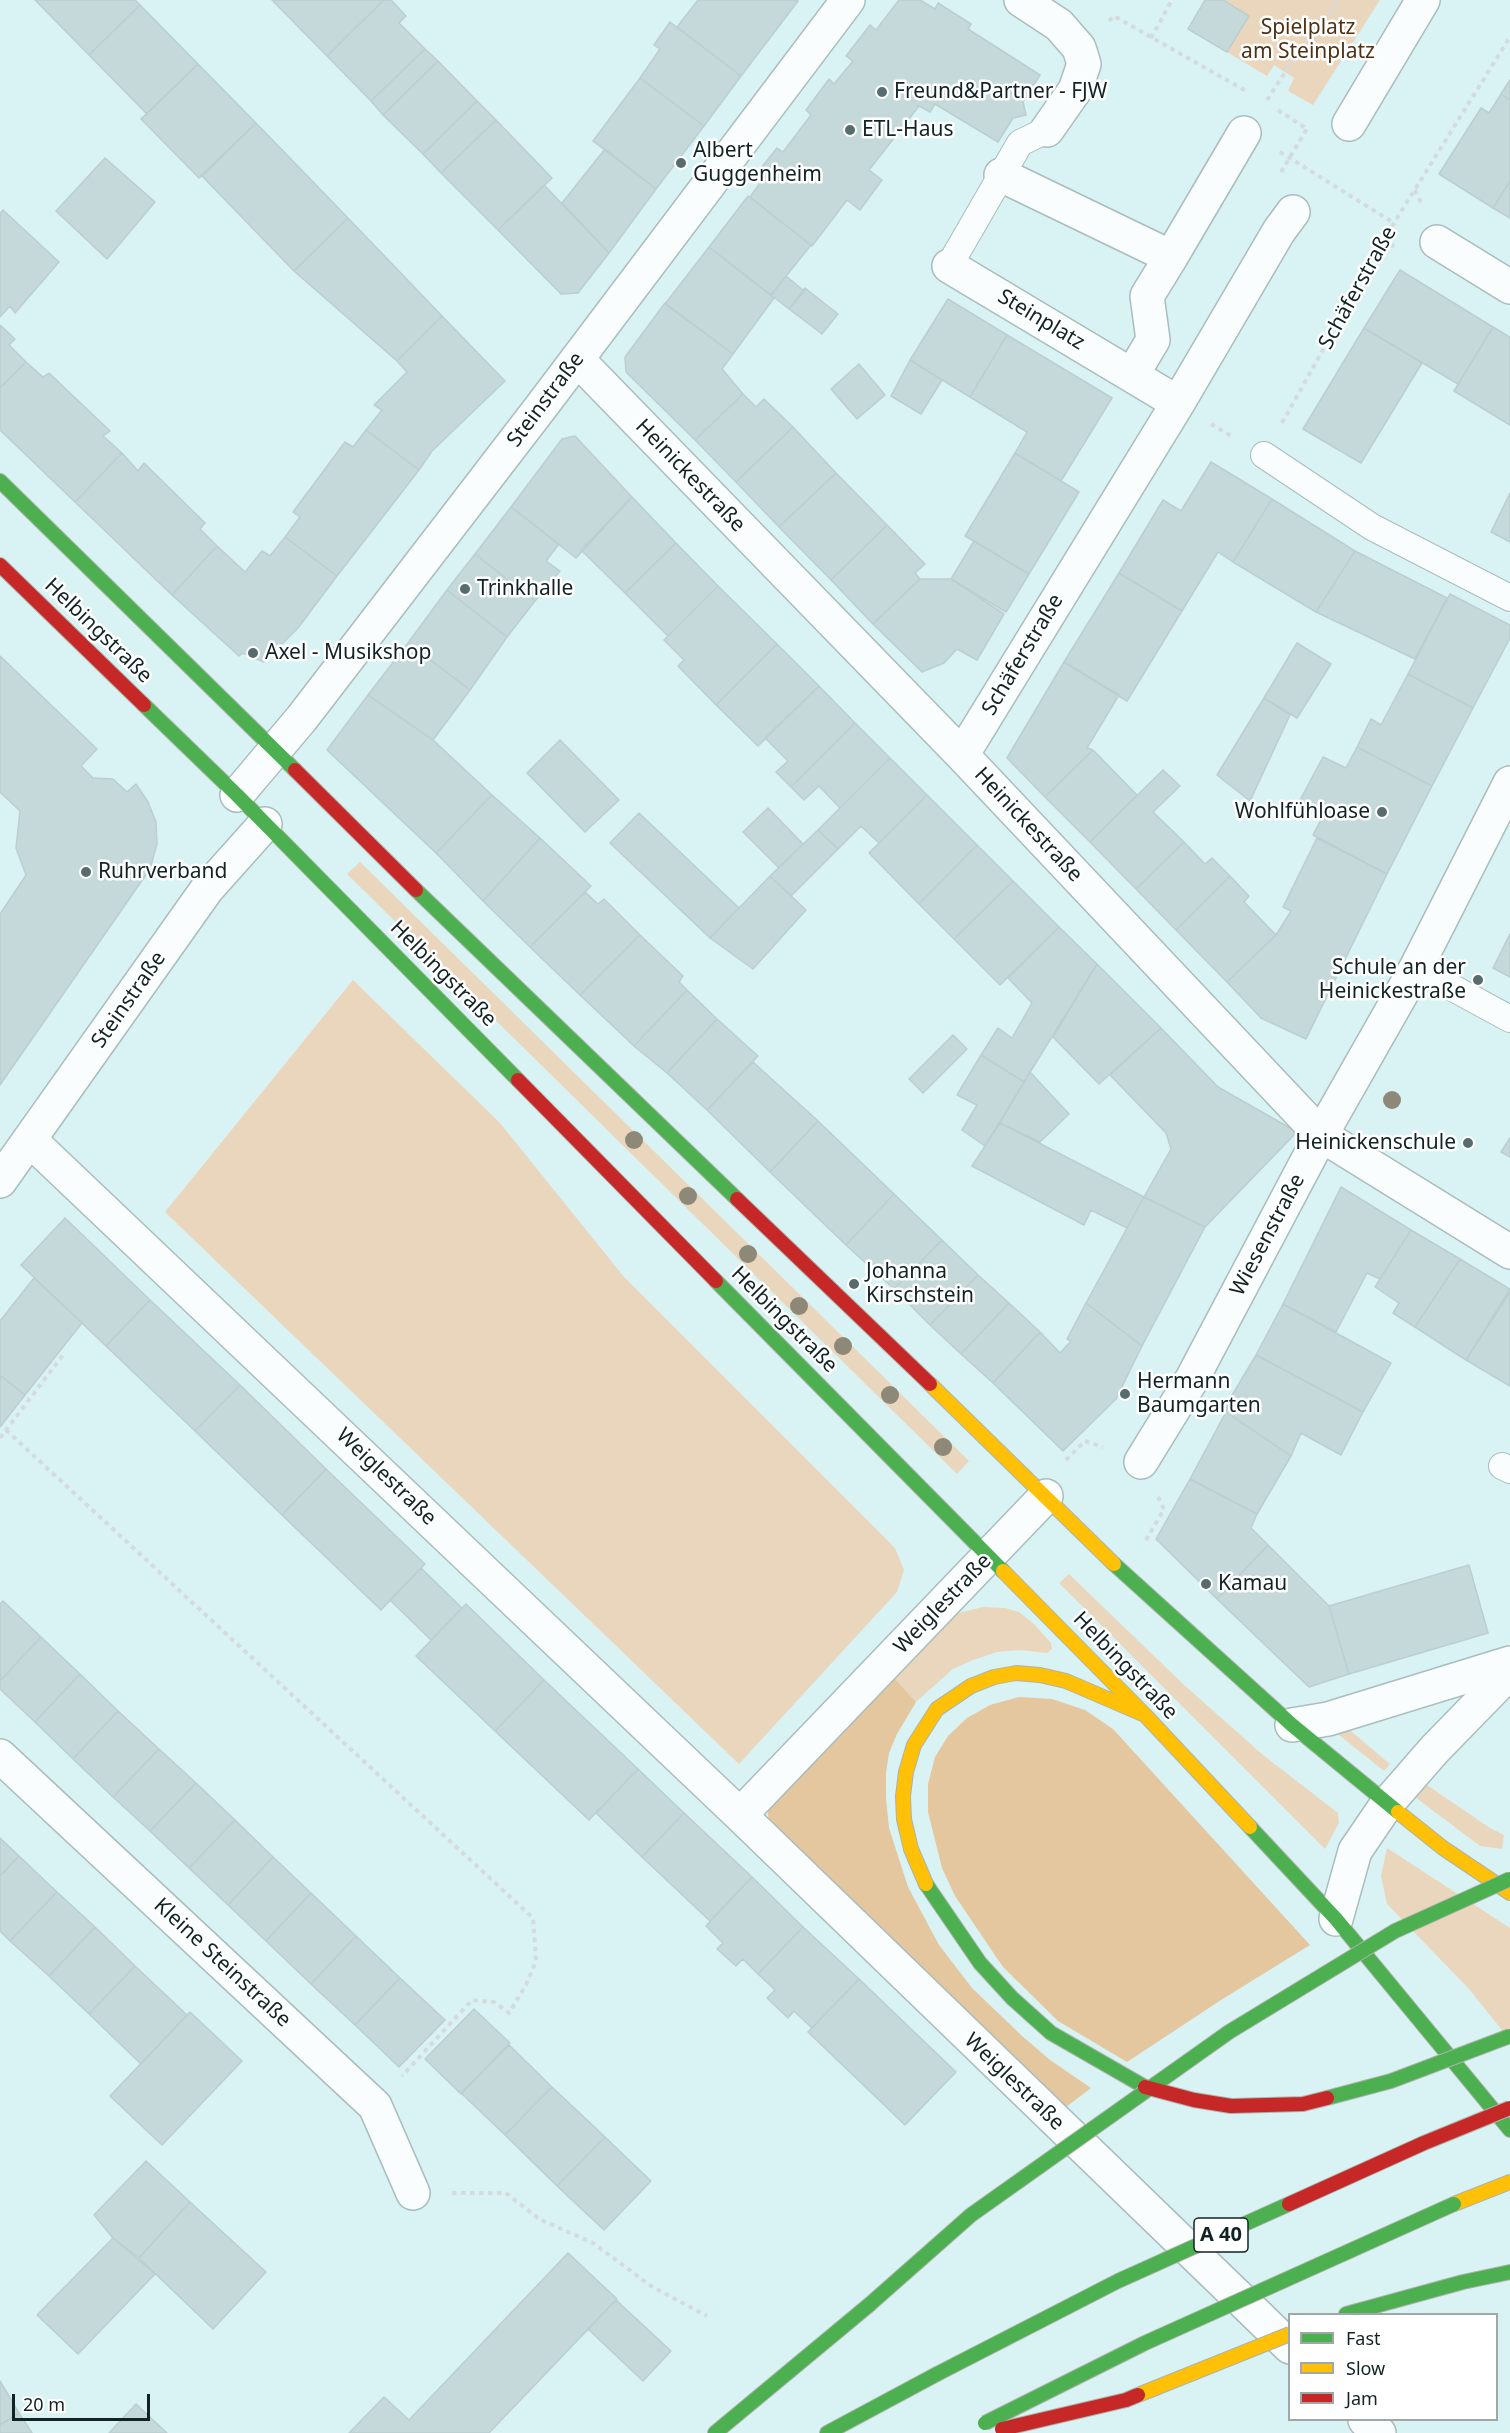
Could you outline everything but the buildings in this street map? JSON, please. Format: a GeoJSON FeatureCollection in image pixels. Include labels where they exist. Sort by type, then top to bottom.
{"type":"FeatureCollection","features":[{"type":"Feature","properties":{"kind":"main road","name":"Helbingstraße"},"geometry":{"type":"LineString","coordinates":[[0,481],[275,750],[359,836],[1115,1565],[1292,1725],[1443,1848],[1510,1893]]}},
{"type":"Feature","properties":{"kind":"main road","name":"Helbingstraße"},"geometry":{"type":"LineString","coordinates":[[0,565],[237,795],[1145,1715],[1336,1918],[1510,2130]]}},
{"type":"Feature","properties":{"kind":"main road"},"geometry":{"type":"LineString","coordinates":[[1145,1715],[1066,1682],[1040,1675],[1016,1673],[994,1677],[971,1686],[937,1709],[914,1745],[906,1772],[903,1796],[904,1819],[911,1849],[922,1877],[980,1963],[1012,1998],[1051,2033],[1145,2086],[1194,2100],[1231,2106],[1303,2104],[1391,2081],[1510,2036]]}},
{"type":"Feature","properties":{"kind":"main road"},"geometry":{"type":"LineString","coordinates":[[715,2433],[869,2305],[971,2216],[1230,2032],[1395,1931],[1510,1879]]}},
{"type":"Feature","properties":{"kind":"main road","name":"A 40"},"geometry":{"type":"LineString","coordinates":[[827,2433],[1118,2281],[1424,2143],[1510,2108]]}},
{"type":"Feature","properties":{"kind":"main road"},"geometry":{"type":"LineString","coordinates":[[985,2429],[1145,2343],[1454,2204],[1510,2182]]}},
{"type":"Feature","properties":{"kind":"main road"},"geometry":{"type":"LineString","coordinates":[[1350,2313],[1462,2282],[1510,2272]]}},
{"type":"Feature","properties":{"kind":"main road"},"geometry":{"type":"LineString","coordinates":[[985,2429],[1126,2400],[1288,2335]]}},
{"type":"Feature","properties":{"kind":"street","name":"Steinstraße"},"geometry":{"type":"LineString","coordinates":[[237,795],[275,750],[577,359],[848,0]]}},
{"type":"Feature","properties":{"kind":"street"},"geometry":{"type":"LineString","coordinates":[[1021,0],[1059,25],[1079,48],[1084,64],[1076,90],[1047,130]]}},
{"type":"Feature","properties":{"kind":"street"},"geometry":{"type":"LineString","coordinates":[[1349,124],[1423,0]]}},
{"type":"Feature","properties":{"kind":"street"},"geometry":{"type":"LineString","coordinates":[[1132,375],[1153,340],[1147,296],[1244,133]]}},
{"type":"Feature","properties":{"kind":"street"},"geometry":{"type":"LineString","coordinates":[[1000,176],[1171,257]]}},
{"type":"Feature","properties":{"kind":"street","name":"Schäferstraße"},"geometry":{"type":"LineString","coordinates":[[962,754],[1178,402],[1279,231],[1293,212]]}},
{"type":"Feature","properties":{"kind":"street"},"geometry":{"type":"LineString","coordinates":[[1437,242],[1510,287]]}},
{"type":"Feature","properties":{"kind":"street","name":"Steinplatz"},"geometry":{"type":"LineString","coordinates":[[949,266],[1178,402]]}},
{"type":"Feature","properties":{"kind":"street","name":"Heinickestraße"},"geometry":{"type":"LineString","coordinates":[[577,359],[962,754],[1322,1135],[1510,1252]]}},
{"type":"Feature","properties":{"kind":"street","name":"Wiesenstraße"},"geometry":{"type":"LineString","coordinates":[[1141,1462],[1191,1379],[1322,1135],[1416,968],[1510,783]]}},
{"type":"Feature","properties":{"kind":"street","name":"Steinstraße"},"geometry":{"type":"LineString","coordinates":[[0,1181],[207,889],[265,824]]}},
{"type":"Feature","properties":{"kind":"street","name":"Weiglestraße"},"geometry":{"type":"LineString","coordinates":[[30,1140],[740,1815],[1288,2345]]}},
{"type":"Feature","properties":{"kind":"street","name":"Weiglestraße"},"geometry":{"type":"LineString","coordinates":[[740,1815],[1046,1496]]}},
{"type":"Feature","properties":{"kind":"street"},"geometry":{"type":"LineString","coordinates":[[1292,1725],[1328,1719],[1510,1663]]}},
{"type":"Feature","properties":{"kind":"street"},"geometry":{"type":"LineString","coordinates":[[1336,1918],[1356,1851],[1387,1803],[1435,1749],[1510,1672]]}},
{"type":"Feature","properties":{"kind":"street","name":"Kleine Steinstraße"},"geometry":{"type":"LineString","coordinates":[[0,1756],[375,2106],[413,2193]]}},
{"type":"Feature","properties":{"kind":"street"},"geometry":{"type":"LineString","coordinates":[[1366,2421],[1379,2433]]}},
{"type":"Feature","properties":{"kind":"lane"},"geometry":{"type":"LineString","coordinates":[[949,266],[1020,143],[1047,130]]}},
{"type":"Feature","properties":{"kind":"lane"},"geometry":{"type":"LineString","coordinates":[[1264,455],[1372,527],[1510,598]]}},
{"type":"Feature","properties":{"kind":"lane"},"geometry":{"type":"LineString","coordinates":[[1416,968],[1510,1019]]}},
{"type":"Feature","properties":{"kind":"path"},"geometry":{"type":"LineString","coordinates":[[1172,0],[1151,38],[1266,102],[1307,129]]}},
{"type":"Feature","properties":{"kind":"path"},"geometry":{"type":"LineString","coordinates":[[1338,0],[1330,13],[1316,25],[1244,133],[1289,157],[1394,223]]}},
{"type":"Feature","properties":{"kind":"path","name":"Schäferstraße"},"geometry":{"type":"LineString","coordinates":[[1264,455],[1394,223],[1510,37]]}},
{"type":"Feature","properties":{"kind":"path"},"geometry":{"type":"LineString","coordinates":[[1289,157],[1300,140]]}},
{"type":"Feature","properties":{"kind":"path"},"geometry":{"type":"LineString","coordinates":[[1178,402],[1264,455]]}},
{"type":"Feature","properties":{"kind":"path"},"geometry":{"type":"LineString","coordinates":[[0,1438],[63,1355]]}},
{"type":"Feature","properties":{"kind":"path"},"geometry":{"type":"LineString","coordinates":[[6,1430],[533,1918],[536,1961],[526,1985],[509,2013],[494,2002],[472,2000],[375,2106]]}},
{"type":"Feature","properties":{"kind":"path"},"geometry":{"type":"LineString","coordinates":[[1071,1455],[1084,1442]]}},
{"type":"Feature","properties":{"kind":"path"},"geometry":{"type":"LineString","coordinates":[[1151,1534],[1157,1524]]}},
{"type":"Feature","properties":{"kind":"path"},"geometry":{"type":"LineString","coordinates":[[413,2193],[506,2193],[539,2219],[592,2243],[651,2286],[706,2316]]}},
{"type":"Feature","properties":{"kind":"green space","name":"Spielplatz am Steinplatz"},"geometry":{"type":"Polygon","coordinates":[[[1223,0],[1380,0],[1313,105],[1288,91],[1294,78],[1274,65],[1267,76],[1227,52],[1249,16],[1223,0]]]}},
{"type":"Feature","properties":{"kind":"green space"},"geometry":{"type":"Polygon","coordinates":[[[360,862],[969,1461],[957,1474],[347,874],[360,862]]]}},
{"type":"Feature","properties":{"kind":"green space"},"geometry":{"type":"Polygon","coordinates":[[[353,980],[500,1123],[624,1277],[895,1548],[904,1570],[897,1592],[739,1764],[165,1212],[353,980]]]}},
{"type":"Feature","properties":{"kind":"green space"},"geometry":{"type":"Polygon","coordinates":[[[1069,1574],[1183,1684],[1263,1755],[1338,1813],[1339,1823],[1325,1849],[1059,1583],[1069,1574]]]}},
{"type":"Feature","properties":{"kind":"green space"},"geometry":{"type":"Polygon","coordinates":[[[983,1607],[1005,1608],[1019,1612],[1034,1624],[1051,1643],[1052,1649],[1047,1653],[1020,1650],[997,1652],[973,1660],[953,1669],[916,1702],[888,1671],[954,1614],[983,1607]]]}},
{"type":"Feature","properties":{"kind":"green space"},"geometry":{"type":"Polygon","coordinates":[[[1346,1727],[1390,1764],[1384,1771],[1334,1731],[1346,1727]]]}},
{"type":"Feature","properties":{"kind":"green space"},"geometry":{"type":"Polygon","coordinates":[[[1427,1785],[1504,1835],[1502,1849],[1480,1846],[1415,1797],[1427,1785]]]}},
{"type":"Feature","properties":{"kind":"green space"},"geometry":{"type":"Polygon","coordinates":[[[1387,1848],[1510,1928],[1510,2040],[1469,1989],[1387,1904],[1381,1876],[1387,1848]]]}},
{"type":"Feature","properties":{"kind":"shaded area"},"geometry":{"type":"Polygon","coordinates":[[[888,1671],[916,1702],[897,1734],[889,1753],[886,1773],[889,1828],[908,1887],[939,1945],[972,1988],[1050,2060],[1091,2088],[1061,2111],[769,1824],[767,1802],[888,1671]]]}},
{"type":"Feature","properties":{"kind":"shaded area"},"geometry":{"type":"Polygon","coordinates":[[[1019,1697],[1052,1699],[1085,1710],[1113,1729],[1310,1945],[1127,2062],[1058,2021],[1003,1967],[955,1896],[942,1868],[928,1812],[928,1784],[935,1757],[948,1736],[967,1718],[990,1705],[1019,1697]]]}},
{"type":"Feature","properties":{"kind":"traffic: fast"},"geometry":{"type":"LineString","coordinates":[[0,481],[295,770]]}},
{"type":"Feature","properties":{"kind":"traffic: fast"},"geometry":{"type":"LineString","coordinates":[[144,705],[237,795],[518,1080]]}},
{"type":"Feature","properties":{"kind":"traffic: fast"},"geometry":{"type":"LineString","coordinates":[[416,890],[737,1199]]}},
{"type":"Feature","properties":{"kind":"traffic: fast"},"geometry":{"type":"LineString","coordinates":[[716,1281],[1003,1571]]}},
{"type":"Feature","properties":{"kind":"traffic: fast"},"geometry":{"type":"LineString","coordinates":[[1114,1564],[1292,1725],[1398,1812]]}},
{"type":"Feature","properties":{"kind":"traffic: fast"},"geometry":{"type":"LineString","coordinates":[[1250,1827],[1336,1919],[1510,2130]]}},
{"type":"Feature","properties":{"kind":"traffic: fast"},"geometry":{"type":"LineString","coordinates":[[869,2305],[971,2215],[1229,2032],[1395,1931],[1510,1879]]}},
{"type":"Feature","properties":{"kind":"traffic: fast"},"geometry":{"type":"LineString","coordinates":[[926,1884],[980,1963],[1012,1998],[1051,2033],[1145,2087]]}},
{"type":"Feature","properties":{"kind":"traffic: fast"},"geometry":{"type":"LineString","coordinates":[[1327,2098],[1391,2081],[1510,2036]]}},
{"type":"Feature","properties":{"kind":"traffic: fast"},"geometry":{"type":"LineString","coordinates":[[937,2374],[1118,2281],[1289,2204]]}},
{"type":"Feature","properties":{"kind":"traffic: fast"},"geometry":{"type":"LineString","coordinates":[[985,2423],[1145,2343],[1454,2204]]}},
{"type":"Feature","properties":{"kind":"traffic: fast"},"geometry":{"type":"LineString","coordinates":[[1350,2313],[1463,2282],[1510,2272]]}},
{"type":"Feature","properties":{"kind":"traffic: fast"},"geometry":{"type":"LineString","coordinates":[[715,2433],[869,2305]]}},
{"type":"Feature","properties":{"kind":"traffic: fast"},"geometry":{"type":"LineString","coordinates":[[827,2433],[937,2374]]}},
{"type":"Feature","properties":{"kind":"traffic: slow"},"geometry":{"type":"LineString","coordinates":[[930,1384],[1114,1564]]}},
{"type":"Feature","properties":{"kind":"traffic: slow"},"geometry":{"type":"LineString","coordinates":[[1003,1571],[1145,1715],[1250,1827]]}},
{"type":"Feature","properties":{"kind":"traffic: slow"},"geometry":{"type":"LineString","coordinates":[[926,1884],[911,1849],[904,1819],[903,1796],[906,1772],[914,1745],[937,1709],[971,1686],[994,1677],[1016,1673],[1040,1675],[1066,1681],[1145,1715]]}},
{"type":"Feature","properties":{"kind":"traffic: slow"},"geometry":{"type":"LineString","coordinates":[[1398,1812],[1443,1848],[1510,1893]]}},
{"type":"Feature","properties":{"kind":"traffic: slow"},"geometry":{"type":"LineString","coordinates":[[1454,2204],[1510,2182]]}},
{"type":"Feature","properties":{"kind":"traffic: slow"},"geometry":{"type":"LineString","coordinates":[[1138,2395],[1288,2335]]}},
{"type":"Feature","properties":{"kind":"traffic: jam"},"geometry":{"type":"LineString","coordinates":[[0,565],[144,705]]}},
{"type":"Feature","properties":{"kind":"traffic: jam"},"geometry":{"type":"LineString","coordinates":[[295,770],[416,890]]}},
{"type":"Feature","properties":{"kind":"traffic: jam"},"geometry":{"type":"LineString","coordinates":[[518,1080],[716,1281]]}},
{"type":"Feature","properties":{"kind":"traffic: jam"},"geometry":{"type":"LineString","coordinates":[[737,1199],[930,1384]]}},
{"type":"Feature","properties":{"kind":"traffic: jam"},"geometry":{"type":"LineString","coordinates":[[1145,2087],[1194,2100],[1231,2106],[1303,2104],[1327,2098]]}},
{"type":"Feature","properties":{"kind":"traffic: jam"},"geometry":{"type":"LineString","coordinates":[[1289,2204],[1424,2143],[1510,2108]]}},
{"type":"Feature","properties":{"kind":"traffic: jam"},"geometry":{"type":"LineString","coordinates":[[1002,2429],[1126,2400],[1138,2395]]}},
{"type":"Feature","properties":{"kind":"place","name":"Freund&Partner - FJW"},"geometry":{"type":"Point","coordinates":[882,92]}},
{"type":"Feature","properties":{"kind":"place","name":"ETL-Haus"},"geometry":{"type":"Point","coordinates":[850,130]}},
{"type":"Feature","properties":{"kind":"place","name":"Albert Guggenheim"},"geometry":{"type":"Point","coordinates":[681,163]}},
{"type":"Feature","properties":{"kind":"place","name":"Trinkhalle"},"geometry":{"type":"Point","coordinates":[465,589]}},
{"type":"Feature","properties":{"kind":"place","name":"Axel - Musikshop"},"geometry":{"type":"Point","coordinates":[253,653]}},
{"type":"Feature","properties":{"kind":"place","name":"Wohlfühloase"},"geometry":{"type":"Point","coordinates":[1382,812]}},
{"type":"Feature","properties":{"kind":"place","name":"Ruhrverband"},"geometry":{"type":"Point","coordinates":[86,872]}},
{"type":"Feature","properties":{"kind":"place","name":"Schule an der Heinickestraße"},"geometry":{"type":"Point","coordinates":[1478,980]}},
{"type":"Feature","properties":{"kind":"place","name":"Heinickenschule"},"geometry":{"type":"Point","coordinates":[1468,1143]}},
{"type":"Feature","properties":{"kind":"place","name":"Johanna Kirschstein"},"geometry":{"type":"Point","coordinates":[854,1284]}},
{"type":"Feature","properties":{"kind":"place","name":"Hermann Baumgarten"},"geometry":{"type":"Point","coordinates":[1125,1394]}},
{"type":"Feature","properties":{"kind":"place","name":"Kamau"},"geometry":{"type":"Point","coordinates":[1206,1584]}}]}
